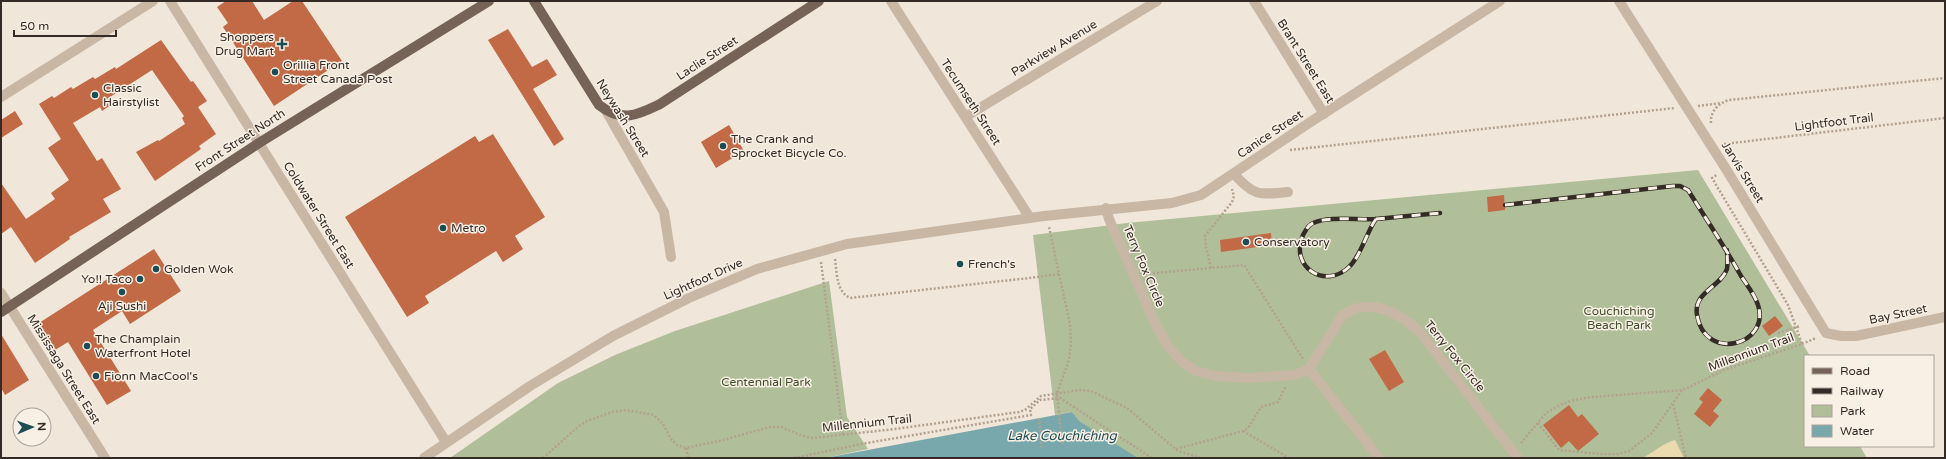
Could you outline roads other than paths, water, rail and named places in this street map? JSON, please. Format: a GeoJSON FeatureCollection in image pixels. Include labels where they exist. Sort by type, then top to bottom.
{"type":"FeatureCollection","features":[{"type":"Feature","properties":{"kind":"main road","name":"Front Street North"},"geometry":{"type":"LineString","coordinates":[[5,309],[259,143],[488,1]]}},
{"type":"Feature","properties":{"kind":"main road","name":"Neywash Street"},"geometry":{"type":"LineString","coordinates":[[534,1],[596,99],[605,109]]}},
{"type":"Feature","properties":{"kind":"main road","name":"Laclie Street"},"geometry":{"type":"LineString","coordinates":[[605,109],[615,114],[625,116],[636,115],[660,104],[819,1]]}},
{"type":"Feature","properties":{"kind":"street"},"geometry":{"type":"LineString","coordinates":[[1,97],[153,1]]}},
{"type":"Feature","properties":{"kind":"street","name":"Coldwater Street East"},"geometry":{"type":"LineString","coordinates":[[170,1],[446,442]]}},
{"type":"Feature","properties":{"kind":"street","name":"Tecumseth Street"},"geometry":{"type":"LineString","coordinates":[[891,1],[1030,218]]}},
{"type":"Feature","properties":{"kind":"street","name":"Parkview Avenue"},"geometry":{"type":"LineString","coordinates":[[965,117],[1157,1]]}},
{"type":"Feature","properties":{"kind":"street","name":"Brant Street East"},"geometry":{"type":"LineString","coordinates":[[1254,1],[1324,114]]}},
{"type":"Feature","properties":{"kind":"street","name":"Canice Street"},"geometry":{"type":"LineString","coordinates":[[1030,218],[1106,208],[1187,200],[1202,195],[1237,178],[1324,114],[1500,1]]}},
{"type":"Feature","properties":{"kind":"street","name":"Jarvis Street"},"geometry":{"type":"LineString","coordinates":[[1619,1],[1726,169],[1826,333],[1841,336],[1856,336]]}},
{"type":"Feature","properties":{"kind":"street","name":"Neywash Street"},"geometry":{"type":"LineString","coordinates":[[605,109],[664,212],[670,257]]}},
{"type":"Feature","properties":{"kind":"street"},"geometry":{"type":"LineString","coordinates":[[1237,178],[1258,194],[1288,192]]}},
{"type":"Feature","properties":{"kind":"street","name":"Terry Fox Circle"},"geometry":{"type":"LineString","coordinates":[[1106,208],[1109,219],[1155,323],[1168,346],[1182,362],[1196,371],[1216,376],[1248,378],[1289,376],[1309,369],[1342,316],[1351,310],[1363,307],[1384,309],[1406,319],[1419,331],[1518,458]]}},
{"type":"Feature","properties":{"kind":"street","name":"Lightfoot Drive"},"geometry":{"type":"LineString","coordinates":[[424,458],[530,386],[613,336],[689,298],[757,269],[847,244],[1030,218]]}},
{"type":"Feature","properties":{"kind":"street","name":"Mississaga Street East"},"geometry":{"type":"LineString","coordinates":[[1,293],[5,309],[106,458]]}},
{"type":"Feature","properties":{"kind":"street","name":"Bay Street"},"geometry":{"type":"LineString","coordinates":[[1856,336],[1945,317]]}},
{"type":"Feature","properties":{"kind":"street"},"geometry":{"type":"LineString","coordinates":[[1309,369],[1379,458]]}},
{"type":"Feature","properties":{"kind":"water","name":"Lake Couchiching"},"geometry":{"type":"Polygon","coordinates":[[[1072,412],[1079,421],[1138,458],[825,458],[1072,412]]]}},
{"type":"Feature","properties":{"kind":"railway"},"geometry":{"type":"LineString","coordinates":[[1505,205],[1673,186],[1680,186],[1688,190],[1722,244],[1728,254],[1735,265],[1741,276],[1757,301],[1759,319],[1755,330],[1747,338],[1735,343],[1723,343],[1712,339],[1702,330],[1697,315],[1699,301],[1703,295],[1719,281],[1727,269],[1727,261],[1727,252],[1727,250]]}},
{"type":"Feature","properties":{"kind":"railway"},"geometry":{"type":"LineString","coordinates":[[1376,219],[1357,257],[1349,267],[1340,274],[1330,276],[1320,275],[1312,272],[1305,265],[1301,257],[1300,247],[1303,235],[1308,226],[1313,223],[1327,220],[1376,219],[1440,213]]}},
{"type":"Feature","properties":{"kind":"place","name":"Shoppers Drug Mart"},"geometry":{"type":"Point","coordinates":[282,44]}},
{"type":"Feature","properties":{"kind":"place","name":"Orillia Front Street Canada Post"},"geometry":{"type":"Point","coordinates":[275,72]}},
{"type":"Feature","properties":{"kind":"place","name":"Classic Hairstylist"},"geometry":{"type":"Point","coordinates":[95,95]}},
{"type":"Feature","properties":{"kind":"place","name":"The Crank and Sprocket Bicycle Co."},"geometry":{"type":"Point","coordinates":[723,146]}},
{"type":"Feature","properties":{"kind":"place","name":"Metro"},"geometry":{"type":"Point","coordinates":[443,228]}},
{"type":"Feature","properties":{"kind":"place","name":"Conservatory"},"geometry":{"type":"Point","coordinates":[1246,242]}},
{"type":"Feature","properties":{"kind":"place","name":"French's"},"geometry":{"type":"Point","coordinates":[960,264]}},
{"type":"Feature","properties":{"kind":"place","name":"Golden Wok"},"geometry":{"type":"Point","coordinates":[156,269]}},
{"type":"Feature","properties":{"kind":"place","name":"Yo!! Taco"},"geometry":{"type":"Point","coordinates":[140,279]}},
{"type":"Feature","properties":{"kind":"place","name":"Aji Sushi"},"geometry":{"type":"Point","coordinates":[122,292]}},
{"type":"Feature","properties":{"kind":"place","name":"The Champlain Waterfront Hotel"},"geometry":{"type":"Point","coordinates":[87,346]}},
{"type":"Feature","properties":{"kind":"place","name":"Fionn MacCool's"},"geometry":{"type":"Point","coordinates":[96,376]}},
{"type":"Feature","properties":{"kind":"park label","name":"Couchiching Beach Park"},"geometry":{"type":"Point","coordinates":[1619,318]}},
{"type":"Feature","properties":{"kind":"park label","name":"Centennial Park"},"geometry":{"type":"Point","coordinates":[766,382]}}]}
